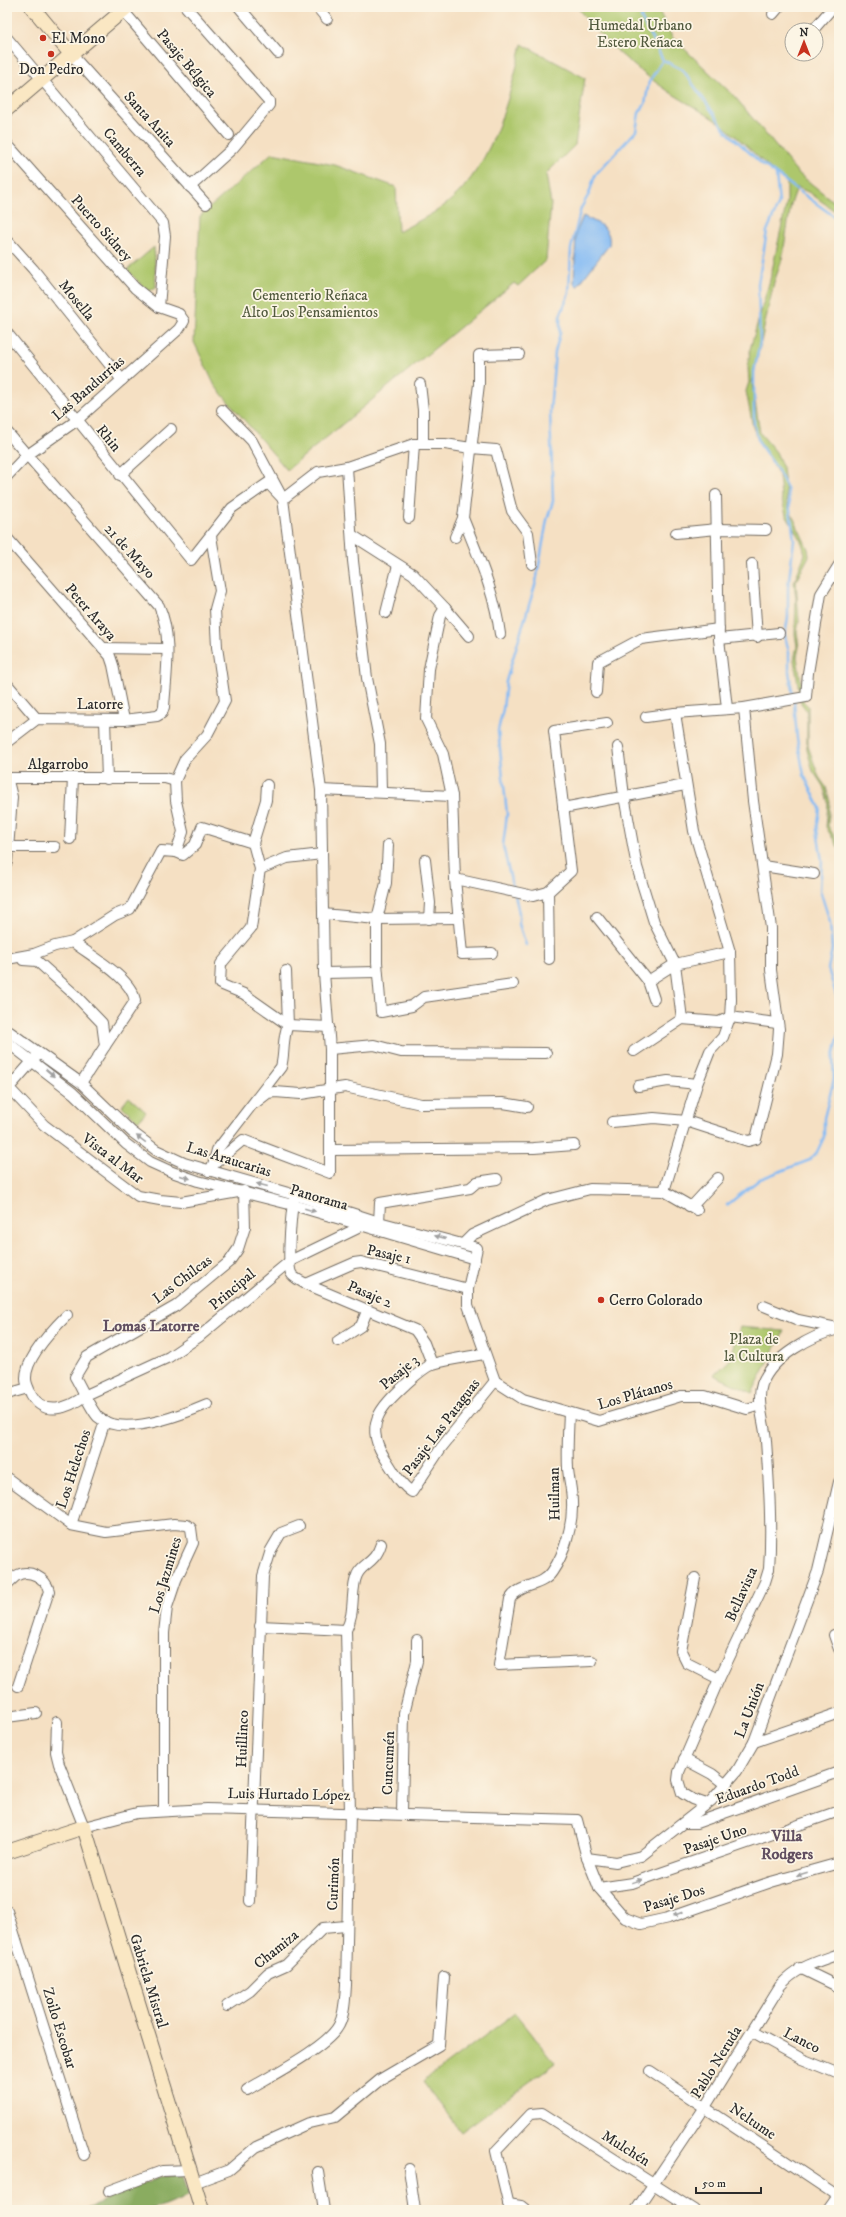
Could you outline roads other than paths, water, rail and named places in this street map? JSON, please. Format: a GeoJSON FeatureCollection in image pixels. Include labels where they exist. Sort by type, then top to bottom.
{"type":"FeatureCollection","features":[{"type":"Feature","properties":{"kind":"street"},"geometry":{"type":"LineString","coordinates":[[186,7],[269,101],[268,109],[233,148],[190,187]]}},
{"type":"Feature","properties":{"kind":"street"},"geometry":{"type":"LineString","coordinates":[[239,7],[278,53]]}},
{"type":"Feature","properties":{"kind":"street"},"geometry":{"type":"LineString","coordinates":[[317,7],[327,19]]}},
{"type":"Feature","properties":{"kind":"street"},"geometry":{"type":"LineString","coordinates":[[820,22],[833,7]]}},
{"type":"Feature","properties":{"kind":"street"},"geometry":{"type":"LineString","coordinates":[[34,8],[71,54]]}},
{"type":"Feature","properties":{"kind":"street"},"geometry":{"type":"LineString","coordinates":[[7,108],[123,8]]}},
{"type":"Feature","properties":{"kind":"street","name":"Pasaje Bélgica"},"geometry":{"type":"LineString","coordinates":[[123,8],[229,135]]}},
{"type":"Feature","properties":{"kind":"street","name":"Camberra"},"geometry":{"type":"LineString","coordinates":[[7,38],[43,78],[163,223],[165,236],[159,307]]}},
{"type":"Feature","properties":{"kind":"street","name":"Santa Anita"},"geometry":{"type":"LineString","coordinates":[[71,54],[206,204]]}},
{"type":"Feature","properties":{"kind":"street","name":"Puerto Sidney"},"geometry":{"type":"LineString","coordinates":[[7,144],[135,288],[159,307],[179,314],[184,319]]}},
{"type":"Feature","properties":{"kind":"street","name":"Mosella"},"geometry":{"type":"LineString","coordinates":[[7,240],[122,380]]}},
{"type":"Feature","properties":{"kind":"street","name":"Las Bandurrias"},"geometry":{"type":"LineString","coordinates":[[7,476],[26,456],[76,421],[179,329],[184,319]]}},
{"type":"Feature","properties":{"kind":"street","name":"Rhin"},"geometry":{"type":"LineString","coordinates":[[7,333],[76,421],[191,560],[211,536]]}},
{"type":"Feature","properties":{"kind":"street"},"geometry":{"type":"LineString","coordinates":[[455,537],[463,518],[479,384],[479,355],[519,354]]}},
{"type":"Feature","properties":{"kind":"street"},"geometry":{"type":"LineString","coordinates":[[409,518],[423,410],[420,384]]}},
{"type":"Feature","properties":{"kind":"street"},"geometry":{"type":"LineString","coordinates":[[211,1168],[243,1140],[330,1173],[331,1150],[330,1048],[324,973],[321,790],[283,499],[252,441],[222,410]]}},
{"type":"Feature","properties":{"kind":"street"},"geometry":{"type":"LineString","coordinates":[[120,475],[171,429]]}},
{"type":"Feature","properties":{"kind":"street","name":"21 de Mayo"},"geometry":{"type":"LineString","coordinates":[[7,432],[26,456],[159,606],[166,621],[167,649],[164,707],[162,713]]}},
{"type":"Feature","properties":{"kind":"street"},"geometry":{"type":"LineString","coordinates":[[283,499],[318,472],[348,467],[419,444],[445,444],[496,450],[512,511],[528,533],[532,564]]}},
{"type":"Feature","properties":{"kind":"street"},"geometry":{"type":"LineString","coordinates":[[348,467],[352,535],[367,678],[380,744],[381,792]]}},
{"type":"Feature","properties":{"kind":"street"},"geometry":{"type":"LineString","coordinates":[[176,852],[183,832],[176,801],[175,782],[185,759],[207,735],[225,701],[217,648],[215,609],[220,591],[211,536],[232,508],[268,483],[283,499]]}},
{"type":"Feature","properties":{"kind":"street"},"geometry":{"type":"LineString","coordinates":[[716,496],[719,634],[728,708]]}},
{"type":"Feature","properties":{"kind":"street"},"geometry":{"type":"LineString","coordinates":[[463,518],[483,565],[498,614],[500,634]]}},
{"type":"Feature","properties":{"kind":"street"},"geometry":{"type":"LineString","coordinates":[[676,533],[717,529],[766,530]]}},
{"type":"Feature","properties":{"kind":"street"},"geometry":{"type":"LineString","coordinates":[[352,535],[413,574],[445,608],[468,636]]}},
{"type":"Feature","properties":{"kind":"street","name":"Peter Araya"},"geometry":{"type":"LineString","coordinates":[[7,538],[103,648],[113,665],[124,720]]}},
{"type":"Feature","properties":{"kind":"street"},"geometry":{"type":"LineString","coordinates":[[752,564],[757,637]]}},
{"type":"Feature","properties":{"kind":"street"},"geometry":{"type":"LineString","coordinates":[[386,613],[398,565]]}},
{"type":"Feature","properties":{"kind":"street"},"geometry":{"type":"LineString","coordinates":[[646,717],[675,712],[744,708],[806,697],[808,673],[821,594],[839,565]]}},
{"type":"Feature","properties":{"kind":"street"},"geometry":{"type":"LineString","coordinates":[[445,608],[440,616],[429,669],[426,719],[443,754],[452,796],[455,879],[462,954],[492,953]]}},
{"type":"Feature","properties":{"kind":"street"},"geometry":{"type":"LineString","coordinates":[[596,692],[598,662],[641,639],[719,634],[757,637],[779,633]]}},
{"type":"Feature","properties":{"kind":"street"},"geometry":{"type":"LineString","coordinates":[[103,648],[167,649]]}},
{"type":"Feature","properties":{"kind":"street"},"geometry":{"type":"LineString","coordinates":[[7,684],[37,719],[7,742]]}},
{"type":"Feature","properties":{"kind":"street"},"geometry":{"type":"LineString","coordinates":[[612,1122],[654,1118],[686,1121],[748,1141],[756,1139],[777,1054],[778,1023],[771,970],[771,928],[753,801],[744,708]]}},
{"type":"Feature","properties":{"kind":"street"},"geometry":{"type":"LineString","coordinates":[[664,1191],[697,1084],[710,1051],[723,1037],[730,1017],[732,1000],[730,952],[694,831],[675,712]]}},
{"type":"Feature","properties":{"kind":"street","name":"Latorre"},"geometry":{"type":"LineString","coordinates":[[37,719],[124,720],[157,716],[162,713]]}},
{"type":"Feature","properties":{"kind":"street"},"geometry":{"type":"LineString","coordinates":[[105,720],[107,779]]}},
{"type":"Feature","properties":{"kind":"street"},"geometry":{"type":"LineString","coordinates":[[455,879],[533,896],[548,892],[571,871],[562,808],[554,731],[607,723]]}},
{"type":"Feature","properties":{"kind":"street"},"geometry":{"type":"LineString","coordinates":[[618,747],[624,796],[636,867],[654,922],[675,964],[682,1019]]}},
{"type":"Feature","properties":{"kind":"street"},"geometry":{"type":"LineString","coordinates":[[7,862],[10,797],[8,778]]}},
{"type":"Feature","properties":{"kind":"street","name":"Algarrobo"},"geometry":{"type":"LineString","coordinates":[[8,778],[165,778],[175,782]]}},
{"type":"Feature","properties":{"kind":"street"},"geometry":{"type":"LineString","coordinates":[[70,839],[73,778]]}},
{"type":"Feature","properties":{"kind":"street"},"geometry":{"type":"LineString","coordinates":[[267,785],[266,800],[253,843],[260,869],[251,928],[221,964],[220,984],[244,994],[288,1025],[328,1027]]}},
{"type":"Feature","properties":{"kind":"street"},"geometry":{"type":"LineString","coordinates":[[562,808],[686,785]]}},
{"type":"Feature","properties":{"kind":"street"},"geometry":{"type":"LineString","coordinates":[[321,790],[452,796]]}},
{"type":"Feature","properties":{"kind":"street"},"geometry":{"type":"LineString","coordinates":[[7,958],[34,954],[55,946],[73,942],[115,915],[130,909],[161,851],[176,852],[183,855],[195,845],[202,827],[253,843]]}},
{"type":"Feature","properties":{"kind":"street"},"geometry":{"type":"LineString","coordinates":[[388,845],[386,883],[377,918],[378,972],[381,1012],[412,1006],[424,997],[513,984]]}},
{"type":"Feature","properties":{"kind":"street"},"geometry":{"type":"LineString","coordinates":[[8,847],[55,847]]}},
{"type":"Feature","properties":{"kind":"street"},"geometry":{"type":"LineString","coordinates":[[260,869],[287,858],[322,854]]}},
{"type":"Feature","properties":{"kind":"street"},"geometry":{"type":"LineString","coordinates":[[425,860],[430,903],[428,918]]}},
{"type":"Feature","properties":{"kind":"street"},"geometry":{"type":"LineString","coordinates":[[763,866],[814,874]]}},
{"type":"Feature","properties":{"kind":"street"},"geometry":{"type":"LineString","coordinates":[[548,892],[549,959]]}},
{"type":"Feature","properties":{"kind":"street"},"geometry":{"type":"LineString","coordinates":[[323,914],[377,918],[458,918]]}},
{"type":"Feature","properties":{"kind":"street"},"geometry":{"type":"LineString","coordinates":[[597,917],[648,981],[654,998]]}},
{"type":"Feature","properties":{"kind":"street"},"geometry":{"type":"LineString","coordinates":[[73,942],[122,978],[134,992],[135,1001],[81,1083]]}},
{"type":"Feature","properties":{"kind":"street"},"geometry":{"type":"LineString","coordinates":[[648,981],[675,964],[730,952]]}},
{"type":"Feature","properties":{"kind":"street"},"geometry":{"type":"LineString","coordinates":[[7,958],[37,961],[75,995],[102,1023],[105,1046]]}},
{"type":"Feature","properties":{"kind":"street"},"geometry":{"type":"LineString","coordinates":[[211,1168],[217,1150],[255,1103],[281,1067],[284,1056],[285,1032],[288,1025],[286,971]]}},
{"type":"Feature","properties":{"kind":"street"},"geometry":{"type":"LineString","coordinates":[[324,973],[378,972]]}},
{"type":"Feature","properties":{"kind":"street"},"geometry":{"type":"LineString","coordinates":[[634,1051],[682,1019],[719,1022],[730,1017],[778,1023]]}},
{"type":"Feature","properties":{"kind":"street","name":"Las Araucarias"},"geometry":{"type":"LineString","coordinates":[[7,1030],[40,1052],[81,1083],[132,1132],[156,1150],[184,1163],[211,1168],[294,1200],[478,1248],[475,1259]]}},
{"type":"Feature","properties":{"kind":"street","name":"Panorama"},"geometry":{"type":"LineString","coordinates":[[7,1042],[73,1093],[126,1144],[150,1162],[172,1172],[198,1181],[294,1200],[360,1224],[475,1259]]}},
{"type":"Feature","properties":{"kind":"street"},"geometry":{"type":"LineString","coordinates":[[330,1048],[374,1045],[401,1052],[546,1053]]}},
{"type":"Feature","properties":{"kind":"street"},"geometry":{"type":"LineString","coordinates":[[8,1089],[34,1062],[40,1052]]}},
{"type":"Feature","properties":{"kind":"street"},"geometry":{"type":"LineString","coordinates":[[638,1086],[668,1081],[697,1084]]}},
{"type":"Feature","properties":{"kind":"street"},"geometry":{"type":"LineString","coordinates":[[255,1103],[268,1093],[275,1092],[301,1094],[345,1087],[421,1104],[503,1103],[527,1107]]}},
{"type":"Feature","properties":{"kind":"street","name":"Vista al Mar"},"geometry":{"type":"LineString","coordinates":[[8,1089],[44,1125],[138,1196],[181,1202],[244,1191]]}},
{"type":"Feature","properties":{"kind":"street"},"geometry":{"type":"LineString","coordinates":[[331,1150],[534,1148],[574,1145]]}},
{"type":"Feature","properties":{"kind":"street"},"geometry":{"type":"LineString","coordinates":[[463,1244],[472,1235],[547,1200],[590,1189],[664,1191],[693,1208],[694,1204],[718,1178]]}},
{"type":"Feature","properties":{"kind":"street"},"geometry":{"type":"LineString","coordinates":[[379,1222],[380,1203],[470,1188],[477,1182],[497,1180]]}},
{"type":"Feature","properties":{"kind":"street","name":"Las Chilcas"},"geometry":{"type":"LineString","coordinates":[[86,1395],[75,1377],[87,1357],[176,1306],[229,1262],[238,1250],[245,1227],[244,1191]]}},
{"type":"Feature","properties":{"kind":"street"},"geometry":{"type":"LineString","coordinates":[[290,1261],[294,1200]]}},
{"type":"Feature","properties":{"kind":"street","name":"Principal"},"geometry":{"type":"LineString","coordinates":[[28,1388],[33,1397],[47,1408],[66,1408],[86,1395],[169,1356],[200,1336],[290,1261],[358,1228],[360,1224]]}},
{"type":"Feature","properties":{"kind":"street"},"geometry":{"type":"LineString","coordinates":[[475,1259],[468,1290],[468,1305],[484,1354],[495,1381]]}},
{"type":"Feature","properties":{"kind":"street","name":"Pasaje 2"},"geometry":{"type":"LineString","coordinates":[[290,1261],[291,1273],[297,1279],[306,1284],[367,1311],[408,1325],[415,1330],[421,1336],[432,1364]]}},
{"type":"Feature","properties":{"kind":"street","name":"Pasaje 1"},"geometry":{"type":"LineString","coordinates":[[306,1284],[354,1263],[361,1262],[468,1290]]}},
{"type":"Feature","properties":{"kind":"street"},"geometry":{"type":"LineString","coordinates":[[764,1306],[798,1320],[839,1329]]}},
{"type":"Feature","properties":{"kind":"street"},"geometry":{"type":"LineString","coordinates":[[338,1341],[362,1326],[367,1311]]}},
{"type":"Feature","properties":{"kind":"street"},"geometry":{"type":"LineString","coordinates":[[7,1394],[28,1388],[26,1379],[31,1360],[54,1328],[67,1315]]}},
{"type":"Feature","properties":{"kind":"street"},"geometry":{"type":"LineString","coordinates":[[760,1405],[762,1384],[775,1366],[806,1341],[827,1332],[839,1329]]}},
{"type":"Feature","properties":{"kind":"street","name":"Pasaje 3"},"geometry":{"type":"LineString","coordinates":[[412,1492],[405,1488],[383,1456],[375,1436],[376,1418],[382,1407],[417,1375],[432,1364],[484,1354]]}},
{"type":"Feature","properties":{"kind":"street","name":"Los Plátanos"},"geometry":{"type":"LineString","coordinates":[[495,1381],[523,1399],[569,1414],[598,1421],[681,1396],[705,1396],[747,1409],[760,1405]]}},
{"type":"Feature","properties":{"kind":"street","name":"Pasaje Las Pataguas"},"geometry":{"type":"LineString","coordinates":[[412,1492],[441,1448],[495,1381]]}},
{"type":"Feature","properties":{"kind":"street"},"geometry":{"type":"LineString","coordinates":[[86,1395],[98,1416],[104,1421],[125,1424],[153,1423],[174,1418],[207,1404]]}},
{"type":"Feature","properties":{"kind":"street","name":"Bellavista"},"geometry":{"type":"LineString","coordinates":[[706,1804],[692,1799],[682,1793],[679,1788],[678,1780],[684,1760],[750,1609],[765,1582],[769,1569],[765,1422],[760,1405]]}},
{"type":"Feature","properties":{"kind":"street","name":"Huilman"},"geometry":{"type":"LineString","coordinates":[[569,1414],[568,1469],[572,1502],[569,1529],[563,1550],[548,1576],[517,1592],[510,1599],[499,1665],[592,1661]]}},
{"type":"Feature","properties":{"kind":"street","name":"Los Helechos"},"geometry":{"type":"LineString","coordinates":[[71,1526],[104,1421]]}},
{"type":"Feature","properties":{"kind":"street","name":"Los Jazmines"},"geometry":{"type":"LineString","coordinates":[[7,1478],[71,1526],[106,1532],[151,1525],[181,1523],[187,1525],[193,1532],[193,1543],[176,1580],[167,1607],[164,1633],[164,1810]]}},
{"type":"Feature","properties":{"kind":"street","name":"La Unión"},"geometry":{"type":"LineString","coordinates":[[587,1858],[616,1862],[635,1858],[685,1823],[717,1796],[737,1772],[754,1742],[818,1571],[839,1482]]}},
{"type":"Feature","properties":{"kind":"street","name":"Huillinco"},"geometry":{"type":"LineString","coordinates":[[250,1901],[255,1809],[260,1626],[263,1576],[271,1550],[281,1533],[299,1526]]}},
{"type":"Feature","properties":{"kind":"street"},"geometry":{"type":"LineString","coordinates":[[260,1626],[346,1630],[351,1622],[357,1575],[378,1555],[381,1544]]}},
{"type":"Feature","properties":{"kind":"street"},"geometry":{"type":"LineString","coordinates":[[7,1584],[21,1574],[35,1575],[48,1587],[48,1596],[18,1686]]}},
{"type":"Feature","properties":{"kind":"street"},"geometry":{"type":"LineString","coordinates":[[695,1578],[681,1651],[687,1663],[719,1680]]}},
{"type":"Feature","properties":{"kind":"street","name":"Curimón"},"geometry":{"type":"LineString","coordinates":[[247,2090],[311,2051],[329,2036],[339,2025],[343,2014],[346,1986],[346,1926],[350,1812],[346,1630]]}},
{"type":"Feature","properties":{"kind":"street"},"geometry":{"type":"LineString","coordinates":[[834,1635],[839,1649]]}},
{"type":"Feature","properties":{"kind":"street","name":"Cuncumén"},"geometry":{"type":"LineString","coordinates":[[402,1813],[404,1714],[417,1661],[416,1640]]}},
{"type":"Feature","properties":{"kind":"street"},"geometry":{"type":"LineString","coordinates":[[7,1717],[36,1713]]}},
{"type":"Feature","properties":{"kind":"street"},"geometry":{"type":"LineString","coordinates":[[754,1742],[839,1713]]}},
{"type":"Feature","properties":{"kind":"street","name":"Gabriela Mistral"},"geometry":{"type":"LineString","coordinates":[[57,1722],[56,1752],[58,1764],[84,1827],[202,2210]]}},
{"type":"Feature","properties":{"kind":"street"},"geometry":{"type":"LineString","coordinates":[[684,1760],[716,1776],[726,1785]]}},
{"type":"Feature","properties":{"kind":"street","name":"Eduardo Todd"},"geometry":{"type":"LineString","coordinates":[[685,1823],[696,1823],[839,1772]]}},
{"type":"Feature","properties":{"kind":"street","name":"Luis Hurtado López"},"geometry":{"type":"LineString","coordinates":[[7,1852],[84,1827],[137,1813],[164,1810],[255,1809],[577,1820]]}},
{"type":"Feature","properties":{"kind":"street","name":"Pasaje Uno"},"geometry":{"type":"LineString","coordinates":[[599,1888],[632,1883],[839,1811]]}},
{"type":"Feature","properties":{"kind":"street","name":"Pasaje Dos"},"geometry":{"type":"LineString","coordinates":[[577,1820],[587,1858],[599,1888],[625,1918],[634,1922],[649,1923],[764,1885],[839,1863]]}},
{"type":"Feature","properties":{"kind":"street","name":"Zoilo Escobar"},"geometry":{"type":"LineString","coordinates":[[7,1911],[84,2155]]}},
{"type":"Feature","properties":{"kind":"street","name":"Chamiza"},"geometry":{"type":"LineString","coordinates":[[227,2006],[250,1991],[268,1974],[286,1965],[323,1928],[346,1926]]}},
{"type":"Feature","properties":{"kind":"street","name":"Pablo Neruda"},"geometry":{"type":"LineString","coordinates":[[636,2210],[705,2108],[780,1986],[788,1977],[800,1968],[839,1954]]}},
{"type":"Feature","properties":{"kind":"street"},"geometry":{"type":"LineString","coordinates":[[800,1968],[839,1987]]}},
{"type":"Feature","properties":{"kind":"street"},"geometry":{"type":"LineString","coordinates":[[109,2191],[162,2171],[192,2176],[229,2170],[263,2144],[308,2123],[335,2117],[381,2079],[439,2046],[444,1977]]}},
{"type":"Feature","properties":{"kind":"street","name":"Lanco"},"geometry":{"type":"LineString","coordinates":[[753,2032],[802,2059],[839,2074]]}},
{"type":"Feature","properties":{"kind":"street","name":"Neltume"},"geometry":{"type":"LineString","coordinates":[[650,2071],[838,2196]]}},
{"type":"Feature","properties":{"kind":"street","name":"Mulchén"},"geometry":{"type":"LineString","coordinates":[[509,2207],[496,2151],[531,2114],[542,2113],[654,2183],[694,2210]]}},
{"type":"Feature","properties":{"kind":"street"},"geometry":{"type":"LineString","coordinates":[[409,2169],[415,2210]]}},
{"type":"Feature","properties":{"kind":"street"},"geometry":{"type":"LineString","coordinates":[[318,2172],[324,2210]]}},
{"type":"Feature","properties":{"kind":"street"},"geometry":{"type":"LineString","coordinates":[[827,2210],[838,2196]]}},
{"type":"Feature","properties":{"kind":"street"},"geometry":{"type":"LineString","coordinates":[[509,2207],[520,2206],[526,2210]]}},
{"type":"Feature","properties":{"kind":"water"},"geometry":{"type":"Polygon","coordinates":[[[583,216],[602,226],[606,230],[609,245],[577,287],[574,283],[576,233],[583,216]]]}},
{"type":"Feature","properties":{"kind":"waterway"},"geometry":{"type":"LineString","coordinates":[[644,7],[641,18],[663,60],[683,70],[726,131],[762,164],[839,220]]}},
{"type":"Feature","properties":{"kind":"waterway"},"geometry":{"type":"LineString","coordinates":[[513,889],[503,846],[507,814],[498,731],[503,709],[506,681],[536,582],[547,520],[553,501],[550,411],[555,352],[560,333],[560,316],[569,293],[571,249],[581,208],[589,194],[595,175],[636,131],[639,113],[645,104],[649,82],[663,60]]}},
{"type":"Feature","properties":{"kind":"waterway"},"geometry":{"type":"LineString","coordinates":[[776,175],[779,203],[767,231],[758,284],[760,342],[754,372],[754,424],[759,443],[777,469],[787,488],[794,540],[788,587],[788,617],[785,636],[789,652],[789,672],[793,696]]}},
{"type":"Feature","properties":{"kind":"waterway"},"geometry":{"type":"LineString","coordinates":[[794,701],[797,738],[804,775],[820,808],[817,830],[822,861],[820,890],[830,922],[832,949],[828,969],[839,1004]]}},
{"type":"Feature","properties":{"kind":"waterway"},"geometry":{"type":"LineString","coordinates":[[515,895],[519,913],[519,924],[526,945]]}},
{"type":"Feature","properties":{"kind":"waterway"},"geometry":{"type":"LineString","coordinates":[[727,1205],[760,1179],[810,1160],[817,1152],[824,1137],[824,1118],[834,1079],[833,1059],[839,1035]]}},
{"type":"Feature","properties":{"kind":"place","name":"El Mono"},"geometry":{"type":"Point","coordinates":[43,38]}},
{"type":"Feature","properties":{"kind":"place","name":"Don Pedro"},"geometry":{"type":"Point","coordinates":[51,54]}},
{"type":"Feature","properties":{"kind":"place","name":"Cerro Colorado"},"geometry":{"type":"Point","coordinates":[601,1300]}},
{"type":"Feature","properties":{"kind":"district","name":"Lomas Latorre"},"geometry":{"type":"Point","coordinates":[151,1325]}},
{"type":"Feature","properties":{"kind":"district","name":"Villa Rodgers"},"geometry":{"type":"Point","coordinates":[787,1844]}},
{"type":"Feature","properties":{"kind":"park label","name":"Humedal Urbano Estero Reñaca"},"geometry":{"type":"Point","coordinates":[640,34]}},
{"type":"Feature","properties":{"kind":"park label","name":"Cementerio Reñaca Alto Los Pensamientos"},"geometry":{"type":"Point","coordinates":[310,304]}},
{"type":"Feature","properties":{"kind":"park label","name":"Plaza de la Cultura"},"geometry":{"type":"Point","coordinates":[754,1348]}}]}
